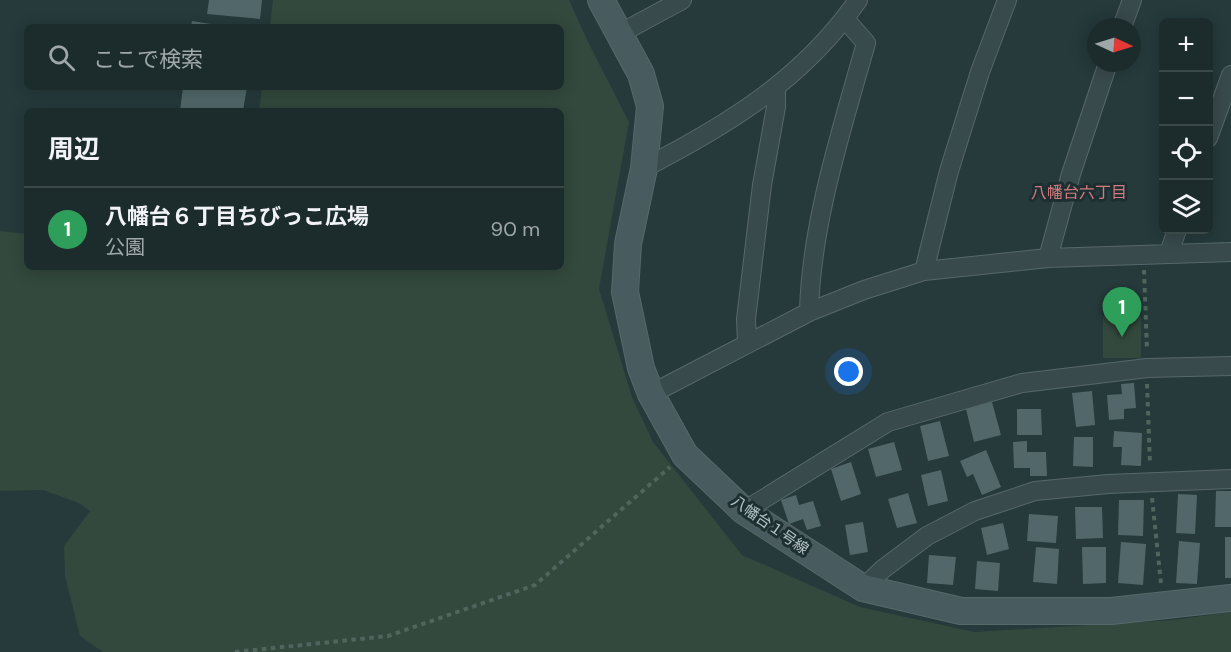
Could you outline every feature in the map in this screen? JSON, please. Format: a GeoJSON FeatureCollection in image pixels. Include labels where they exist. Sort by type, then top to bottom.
{"type":"FeatureCollection","features":[{"type":"Feature","properties":{"kind":"street","name":"八幡台１号線"},"geometry":{"type":"LineString","coordinates":[[601,0],[641,74],[650,106],[644,168],[628,244],[625,292],[641,368],[651,394],[685,454],[744,511],[863,588],[961,611],[1111,611],[1231,598]]}},
{"type":"Feature","properties":{"kind":"street"},"geometry":{"type":"LineString","coordinates":[[619,34],[682,0]]}},
{"type":"Feature","properties":{"kind":"street"},"geometry":{"type":"LineString","coordinates":[[644,168],[700,139],[776,88],[821,47],[858,0]]}},
{"type":"Feature","properties":{"kind":"street"},"geometry":{"type":"LineString","coordinates":[[924,272],[949,171],[980,72],[1007,0]]}},
{"type":"Feature","properties":{"kind":"street"},"geometry":{"type":"LineString","coordinates":[[1125,18],[1132,0]]}},
{"type":"Feature","properties":{"kind":"street"},"geometry":{"type":"LineString","coordinates":[[809,312],[809,288],[828,180],[866,43],[844,19]]}},
{"type":"Feature","properties":{"kind":"street"},"geometry":{"type":"LineString","coordinates":[[1048,258],[1071,174],[1105,72]]}},
{"type":"Feature","properties":{"kind":"street"},"geometry":{"type":"LineString","coordinates":[[1213,127],[1231,75]]}},
{"type":"Feature","properties":{"kind":"street"},"geometry":{"type":"LineString","coordinates":[[747,343],[747,308],[762,185],[776,106],[776,88]]}},
{"type":"Feature","properties":{"kind":"street"},"geometry":{"type":"LineString","coordinates":[[1169,253],[1176,234]]}},
{"type":"Feature","properties":{"kind":"street"},"geometry":{"type":"LineString","coordinates":[[651,394],[809,312],[864,290],[924,272],[1048,258],[1231,252]]}},
{"type":"Feature","properties":{"kind":"street"},"geometry":{"type":"LineString","coordinates":[[744,511],[888,422],[1022,383],[1147,368],[1231,366]]}},
{"type":"Feature","properties":{"kind":"street"},"geometry":{"type":"LineString","coordinates":[[863,588],[883,569],[927,536],[975,511],[1035,491],[1108,484],[1231,479]]}},
{"type":"Feature","properties":{"kind":"path"},"geometry":{"type":"LineString","coordinates":[[1144,255],[1147,368]]}},
{"type":"Feature","properties":{"kind":"path"},"geometry":{"type":"LineString","coordinates":[[235,652],[388,636],[535,585],[685,454]]}},
{"type":"Feature","properties":{"kind":"green space"},"geometry":{"type":"Polygon","coordinates":[[[273,0],[569,0],[629,122],[599,289],[632,397],[653,442],[742,555],[860,607],[974,632],[1174,620],[1231,612],[1231,652],[103,652],[80,636],[65,576],[64,546],[90,511],[79,503],[43,490],[0,491],[0,231],[24,234],[24,270],[564,270],[564,108],[259,108],[262,90],[564,90],[564,24],[270,24],[273,0]]]}},
{"type":"Feature","properties":{"kind":"green space"},"geometry":{"type":"Polygon","coordinates":[[[1103,316],[1141,316],[1141,358],[1103,358],[1103,316]]]}},
{"type":"Feature","properties":{"kind":"building"},"geometry":{"type":"Polygon","coordinates":[[[209,0],[262,0],[260,19],[207,14],[209,0]]]}},
{"type":"Feature","properties":{"kind":"building"},"geometry":{"type":"Polygon","coordinates":[[[192,21],[211,24],[192,24],[192,21]]]}},
{"type":"Feature","properties":{"kind":"building"},"geometry":{"type":"Polygon","coordinates":[[[183,90],[246,90],[244,108],[180,108],[183,90]]]}},
{"type":"Feature","properties":{"kind":"building"},"geometry":{"type":"Polygon","coordinates":[[[1134,383],[1136,408],[1124,409],[1124,419],[1109,420],[1107,395],[1122,394],[1121,384],[1134,383]]]}},
{"type":"Feature","properties":{"kind":"building"},"geometry":{"type":"Polygon","coordinates":[[[1092,391],[1095,425],[1076,427],[1072,393],[1092,391]]]}},
{"type":"Feature","properties":{"kind":"building"},"geometry":{"type":"Polygon","coordinates":[[[992,402],[1001,435],[974,442],[966,409],[992,402]]]}},
{"type":"Feature","properties":{"kind":"building"},"geometry":{"type":"Polygon","coordinates":[[[1017,409],[1041,409],[1042,435],[1017,435],[1017,409]]]}},
{"type":"Feature","properties":{"kind":"building"},"geometry":{"type":"Polygon","coordinates":[[[940,421],[949,456],[928,461],[920,426],[940,421]]]}},
{"type":"Feature","properties":{"kind":"building"},"geometry":{"type":"Polygon","coordinates":[[[1114,431],[1142,433],[1141,466],[1121,465],[1122,447],[1113,447],[1114,431]]]}},
{"type":"Feature","properties":{"kind":"building"},"geometry":{"type":"Polygon","coordinates":[[[1074,437],[1093,437],[1093,467],[1073,466],[1074,437]]]}},
{"type":"Feature","properties":{"kind":"building"},"geometry":{"type":"Polygon","coordinates":[[[1027,441],[1027,452],[1046,452],[1047,476],[1030,476],[1030,468],[1014,468],[1013,442],[1027,441]]]}},
{"type":"Feature","properties":{"kind":"building"},"geometry":{"type":"Polygon","coordinates":[[[894,442],[902,470],[876,477],[868,449],[894,442]]]}},
{"type":"Feature","properties":{"kind":"building"},"geometry":{"type":"Polygon","coordinates":[[[986,450],[1001,487],[982,495],[973,474],[967,477],[960,461],[986,450]]]}},
{"type":"Feature","properties":{"kind":"building"},"geometry":{"type":"Polygon","coordinates":[[[851,462],[861,494],[841,501],[831,469],[851,462]]]}},
{"type":"Feature","properties":{"kind":"building"},"geometry":{"type":"Polygon","coordinates":[[[941,470],[948,501],[928,506],[921,475],[941,470]]]}},
{"type":"Feature","properties":{"kind":"building"},"geometry":{"type":"Polygon","coordinates":[[[1216,491],[1231,491],[1231,527],[1215,527],[1216,491]]]}},
{"type":"Feature","properties":{"kind":"building"},"geometry":{"type":"Polygon","coordinates":[[[908,493],[917,523],[897,528],[888,499],[908,493]]]}},
{"type":"Feature","properties":{"kind":"building"},"geometry":{"type":"Polygon","coordinates":[[[1178,494],[1197,495],[1195,534],[1176,533],[1178,494]]]}},
{"type":"Feature","properties":{"kind":"building"},"geometry":{"type":"Polygon","coordinates":[[[796,495],[799,505],[813,501],[821,526],[807,530],[803,519],[789,524],[781,500],[796,495]]]}},
{"type":"Feature","properties":{"kind":"building"},"geometry":{"type":"Polygon","coordinates":[[[1119,500],[1144,500],[1143,536],[1118,535],[1119,500]]]}},
{"type":"Feature","properties":{"kind":"building"},"geometry":{"type":"Polygon","coordinates":[[[1075,507],[1102,507],[1103,538],[1076,539],[1075,507]]]}},
{"type":"Feature","properties":{"kind":"building"},"geometry":{"type":"Polygon","coordinates":[[[1029,514],[1058,516],[1056,543],[1027,541],[1029,514]]]}},
{"type":"Feature","properties":{"kind":"building"},"geometry":{"type":"Polygon","coordinates":[[[863,522],[868,552],[850,555],[845,525],[863,522]]]}},
{"type":"Feature","properties":{"kind":"building"},"geometry":{"type":"Polygon","coordinates":[[[1003,523],[1009,549],[987,555],[981,528],[1003,523]]]}},
{"type":"Feature","properties":{"kind":"building"},"geometry":{"type":"Polygon","coordinates":[[[1225,537],[1231,537],[1231,578],[1225,578],[1225,537]]]}},
{"type":"Feature","properties":{"kind":"building"},"geometry":{"type":"Polygon","coordinates":[[[1179,541],[1200,543],[1197,584],[1176,583],[1179,541]]]}},
{"type":"Feature","properties":{"kind":"building"},"geometry":{"type":"Polygon","coordinates":[[[1121,542],[1146,544],[1143,585],[1118,583],[1121,542]]]}},
{"type":"Feature","properties":{"kind":"building"},"geometry":{"type":"Polygon","coordinates":[[[1036,547],[1059,549],[1057,584],[1033,582],[1036,547]]]}},
{"type":"Feature","properties":{"kind":"building"},"geometry":{"type":"Polygon","coordinates":[[[1082,547],[1106,547],[1106,583],[1083,584],[1082,547]]]}},
{"type":"Feature","properties":{"kind":"building"},"geometry":{"type":"Polygon","coordinates":[[[929,555],[956,557],[953,585],[927,583],[929,555]]]}},
{"type":"Feature","properties":{"kind":"building"},"geometry":{"type":"Polygon","coordinates":[[[977,561],[1000,563],[998,591],[975,589],[977,561]]]}},
{"type":"Feature","properties":{"kind":"place","name":"八幡台６丁目ちびっこ広場"},"geometry":{"type":"Point","coordinates":[1122,337]}},
{"type":"Feature","properties":{"kind":"district","name":"八幡台六丁目"},"geometry":{"type":"Point","coordinates":[1079,192]}}]}
